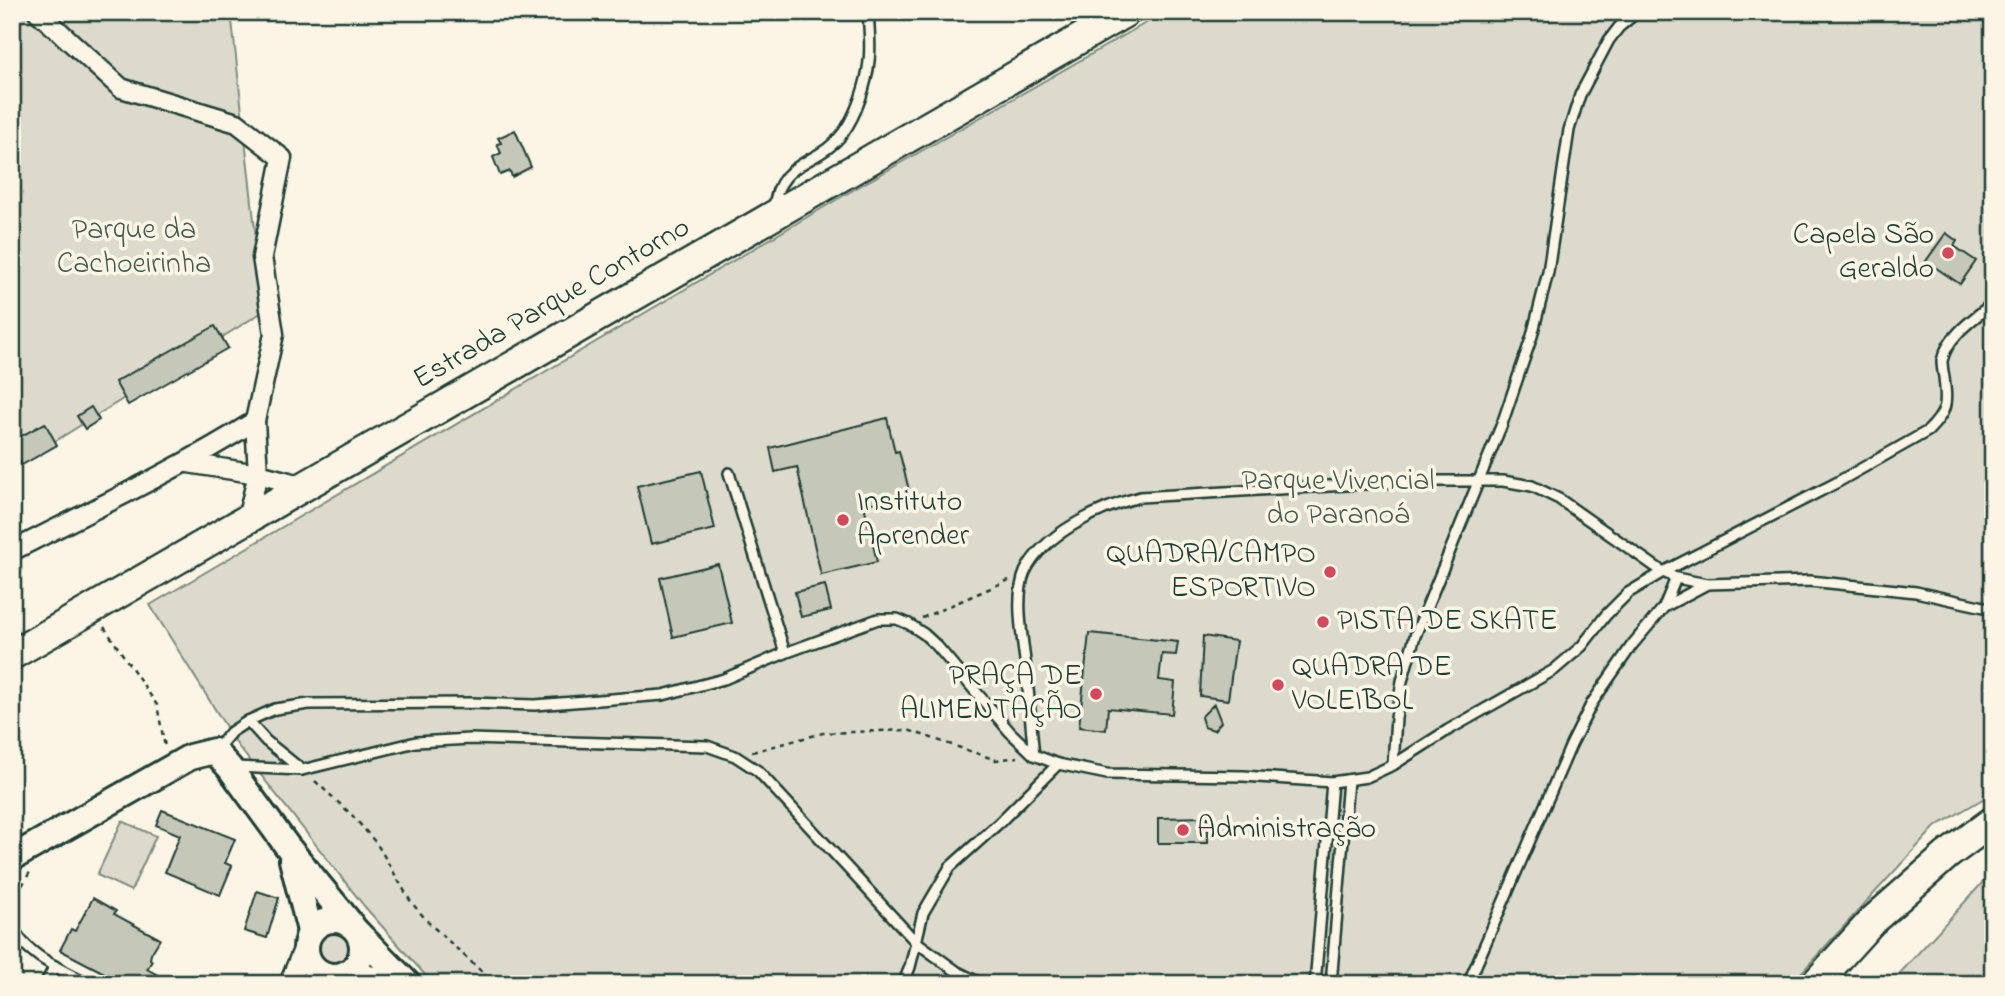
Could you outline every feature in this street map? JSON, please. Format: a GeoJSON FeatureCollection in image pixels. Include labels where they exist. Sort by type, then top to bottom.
{"type":"FeatureCollection","features":[{"type":"Feature","properties":{"kind":"main road","name":"Estrada Parque Contorno"},"geometry":{"type":"LineString","coordinates":[[12,655],[1126,12]]}},
{"type":"Feature","properties":{"kind":"main road"},"geometry":{"type":"LineString","coordinates":[[1815,984],[1872,921],[1947,855],[1993,821]]}},
{"type":"Feature","properties":{"kind":"street"},"geometry":{"type":"LineString","coordinates":[[38,12],[121,88],[237,123],[282,158],[262,257],[274,334],[255,421],[258,474],[247,519]]}},
{"type":"Feature","properties":{"kind":"street"},"geometry":{"type":"LineString","coordinates":[[12,551],[188,463],[255,421]]}},
{"type":"Feature","properties":{"kind":"street"},"geometry":{"type":"LineString","coordinates":[[188,463],[258,474],[304,486]]}},
{"type":"Feature","properties":{"kind":"street"},"geometry":{"type":"LineString","coordinates":[[12,858],[190,757],[222,759],[287,846],[355,929],[408,984]]}},
{"type":"Feature","properties":{"kind":"street"},"geometry":{"type":"LineString","coordinates":[[287,846],[297,873],[308,937],[305,951],[312,967],[336,977],[395,984]]}},
{"type":"Feature","properties":{"kind":"street"},"geometry":{"type":"LineString","coordinates":[[289,984],[308,937],[316,925],[334,919],[355,929],[362,951],[360,960],[336,977]]}},
{"type":"Feature","properties":{"kind":"lane"},"geometry":{"type":"LineString","coordinates":[[774,215],[776,191],[786,177],[804,162],[830,147],[844,131],[859,100],[870,61],[868,12]]}},
{"type":"Feature","properties":{"kind":"lane"},"geometry":{"type":"LineString","coordinates":[[1393,765],[1402,681],[1415,636],[1502,424],[1532,336],[1548,272],[1569,130],[1580,95],[1609,40],[1619,27],[1637,12]]}},
{"type":"Feature","properties":{"kind":"lane"},"geometry":{"type":"LineString","coordinates":[[982,984],[956,971],[915,941],[758,771],[736,756],[707,746],[470,739],[416,742],[302,770],[222,759],[232,732],[248,721],[275,709],[309,704],[535,705],[663,695],[724,679],[785,653],[878,620],[897,619],[909,624],[937,646],[1010,732],[1034,755],[1058,764],[1107,774],[1242,776],[1332,782],[1367,777],[1393,765],[1448,730],[1554,670],[1582,646],[1606,615],[1628,593],[1928,431],[1945,411],[1947,400],[1942,362],[1947,347],[1956,335],[1993,303]]}},
{"type":"Feature","properties":{"kind":"lane"},"geometry":{"type":"LineString","coordinates":[[729,473],[785,653]]}},
{"type":"Feature","properties":{"kind":"lane"},"geometry":{"type":"LineString","coordinates":[[1034,755],[1020,596],[1025,573],[1037,554],[1090,515],[1114,504],[1140,497],[1414,481],[1503,481],[1532,486],[1550,495],[1663,572],[1676,578],[1707,584],[1810,581],[1916,592],[1993,609]]}},
{"type":"Feature","properties":{"kind":"lane"},"geometry":{"type":"LineString","coordinates":[[1468,984],[1592,703],[1632,645],[1664,607],[1676,578]]}},
{"type":"Feature","properties":{"kind":"lane"},"geometry":{"type":"LineString","coordinates":[[1664,607],[1707,584]]}},
{"type":"Feature","properties":{"kind":"lane"},"geometry":{"type":"LineString","coordinates":[[248,721],[266,741],[302,770]]}},
{"type":"Feature","properties":{"kind":"lane"},"geometry":{"type":"LineString","coordinates":[[904,984],[923,912],[950,866],[999,823],[1058,764]]}},
{"type":"Feature","properties":{"kind":"lane"},"geometry":{"type":"LineString","coordinates":[[1331,984],[1348,780]]}},
{"type":"Feature","properties":{"kind":"lane"},"geometry":{"type":"LineString","coordinates":[[1315,984],[1332,782]]}},
{"type":"Feature","properties":{"kind":"lane"},"geometry":{"type":"LineString","coordinates":[[12,926],[26,946],[55,966],[89,984]]}},
{"type":"Feature","properties":{"kind":"lane"},"geometry":{"type":"LineString","coordinates":[[45,984],[55,966]]}},
{"type":"Feature","properties":{"kind":"path"},"geometry":{"type":"LineString","coordinates":[[909,624],[1025,573]]}},
{"type":"Feature","properties":{"kind":"path"},"geometry":{"type":"LineString","coordinates":[[92,610],[157,705],[165,749],[172,767]]}},
{"type":"Feature","properties":{"kind":"path"},"geometry":{"type":"LineString","coordinates":[[736,756],[824,733],[908,730],[996,760],[1034,755]]}},
{"type":"Feature","properties":{"kind":"path"},"geometry":{"type":"LineString","coordinates":[[302,770],[352,815],[377,844],[411,902],[429,923],[495,984]]}},
{"type":"Feature","properties":{"kind":"green space","name":"Parque da Cachoeirinha"},"geometry":{"type":"Polygon","coordinates":[[[12,12],[231,12],[264,311],[12,468],[12,12]]]}},
{"type":"Feature","properties":{"kind":"green space","name":"Parque Vivencial do Paranoá"},"geometry":{"type":"Polygon","coordinates":[[[1165,12],[1993,12],[1993,793],[1935,827],[1791,984],[433,984],[365,907],[238,746],[150,605],[853,190],[1165,12]]]}},
{"type":"Feature","properties":{"kind":"green space"},"geometry":{"type":"Polygon","coordinates":[[[122,821],[156,836],[131,891],[97,875],[122,821]]]}},
{"type":"Feature","properties":{"kind":"green space"},"geometry":{"type":"Polygon","coordinates":[[[1993,871],[1993,984],[1890,984],[1993,871]]]}},
{"type":"Feature","properties":{"kind":"green space"},"geometry":{"type":"Polygon","coordinates":[[[335,929],[348,935],[354,948],[348,961],[335,967],[322,961],[316,948],[322,935],[335,929]]]}},
{"type":"Feature","properties":{"kind":"building"},"geometry":{"type":"Polygon","coordinates":[[[515,130],[531,167],[512,177],[510,171],[500,175],[493,157],[501,153],[497,144],[501,143],[498,138],[515,130]]]}},
{"type":"Feature","properties":{"kind":"building","name":"Capela São Geraldo"},"geometry":{"type":"Polygon","coordinates":[[[1946,233],[1957,241],[1954,246],[1976,261],[1960,284],[1926,261],[1946,233]]]}},
{"type":"Feature","properties":{"kind":"building"},"geometry":{"type":"Polygon","coordinates":[[[215,326],[228,348],[128,405],[115,382],[215,326]]]}},
{"type":"Feature","properties":{"kind":"building"},"geometry":{"type":"Polygon","coordinates":[[[91,407],[99,420],[85,429],[77,416],[91,407]]]}},
{"type":"Feature","properties":{"kind":"building"},"geometry":{"type":"Polygon","coordinates":[[[887,418],[895,452],[899,451],[910,494],[864,505],[877,562],[821,575],[797,467],[775,472],[770,448],[887,418]]]}},
{"type":"Feature","properties":{"kind":"building"},"geometry":{"type":"Polygon","coordinates":[[[45,423],[57,445],[22,465],[12,449],[12,441],[45,423]]]}},
{"type":"Feature","properties":{"kind":"building"},"geometry":{"type":"Polygon","coordinates":[[[701,471],[715,529],[651,544],[637,486],[701,471]]]}},
{"type":"Feature","properties":{"kind":"building"},"geometry":{"type":"Polygon","coordinates":[[[718,564],[732,623],[673,637],[660,578],[718,564]]]}},
{"type":"Feature","properties":{"kind":"building"},"geometry":{"type":"Polygon","coordinates":[[[825,585],[831,610],[801,617],[795,592],[825,585]]]}},
{"type":"Feature","properties":{"kind":"building","name":"PRAÇA DE ALIMENTAÇÃO"},"geometry":{"type":"Polygon","coordinates":[[[1089,633],[1178,642],[1176,655],[1162,654],[1159,680],[1175,682],[1172,714],[1108,708],[1106,730],[1079,727],[1089,633]]]}},
{"type":"Feature","properties":{"kind":"building"},"geometry":{"type":"Polygon","coordinates":[[[1203,636],[1236,641],[1228,700],[1200,696],[1203,636]]]}},
{"type":"Feature","properties":{"kind":"building"},"geometry":{"type":"Polygon","coordinates":[[[1214,704],[1221,722],[1214,730],[1204,727],[1201,717],[1214,704]]]}},
{"type":"Feature","properties":{"kind":"building"},"geometry":{"type":"Polygon","coordinates":[[[162,810],[235,839],[225,863],[232,866],[220,895],[165,872],[180,835],[156,825],[162,810]]]}},
{"type":"Feature","properties":{"kind":"building","name":"Administração"},"geometry":{"type":"Polygon","coordinates":[[[1208,817],[1208,843],[1158,843],[1158,818],[1208,817]]]}},
{"type":"Feature","properties":{"kind":"building"},"geometry":{"type":"Polygon","coordinates":[[[257,891],[279,898],[267,938],[244,931],[257,891]]]}},
{"type":"Feature","properties":{"kind":"building"},"geometry":{"type":"Polygon","coordinates":[[[93,898],[116,911],[114,914],[160,939],[151,954],[152,961],[147,969],[174,984],[106,984],[110,976],[60,950],[71,929],[75,931],[93,898]]]}},
{"type":"Feature","properties":{"kind":"place","name":"Capela São Geraldo"},"geometry":{"type":"Point","coordinates":[1948,253]}},
{"type":"Feature","properties":{"kind":"place","name":"Instituto Aprender"},"geometry":{"type":"Point","coordinates":[843,520]}},
{"type":"Feature","properties":{"kind":"place","name":"QUADRA/CAMPO ESPORTIVO"},"geometry":{"type":"Point","coordinates":[1330,572]}},
{"type":"Feature","properties":{"kind":"place","name":"PISTA DE SKATE"},"geometry":{"type":"Point","coordinates":[1323,622]}},
{"type":"Feature","properties":{"kind":"place","name":"QUADRA DE VOLEIBOL"},"geometry":{"type":"Point","coordinates":[1278,685]}},
{"type":"Feature","properties":{"kind":"place","name":"PRAÇA DE ALIMENTAÇÃO"},"geometry":{"type":"Point","coordinates":[1096,694]}},
{"type":"Feature","properties":{"kind":"place","name":"Administração"},"geometry":{"type":"Point","coordinates":[1183,830]}}]}
